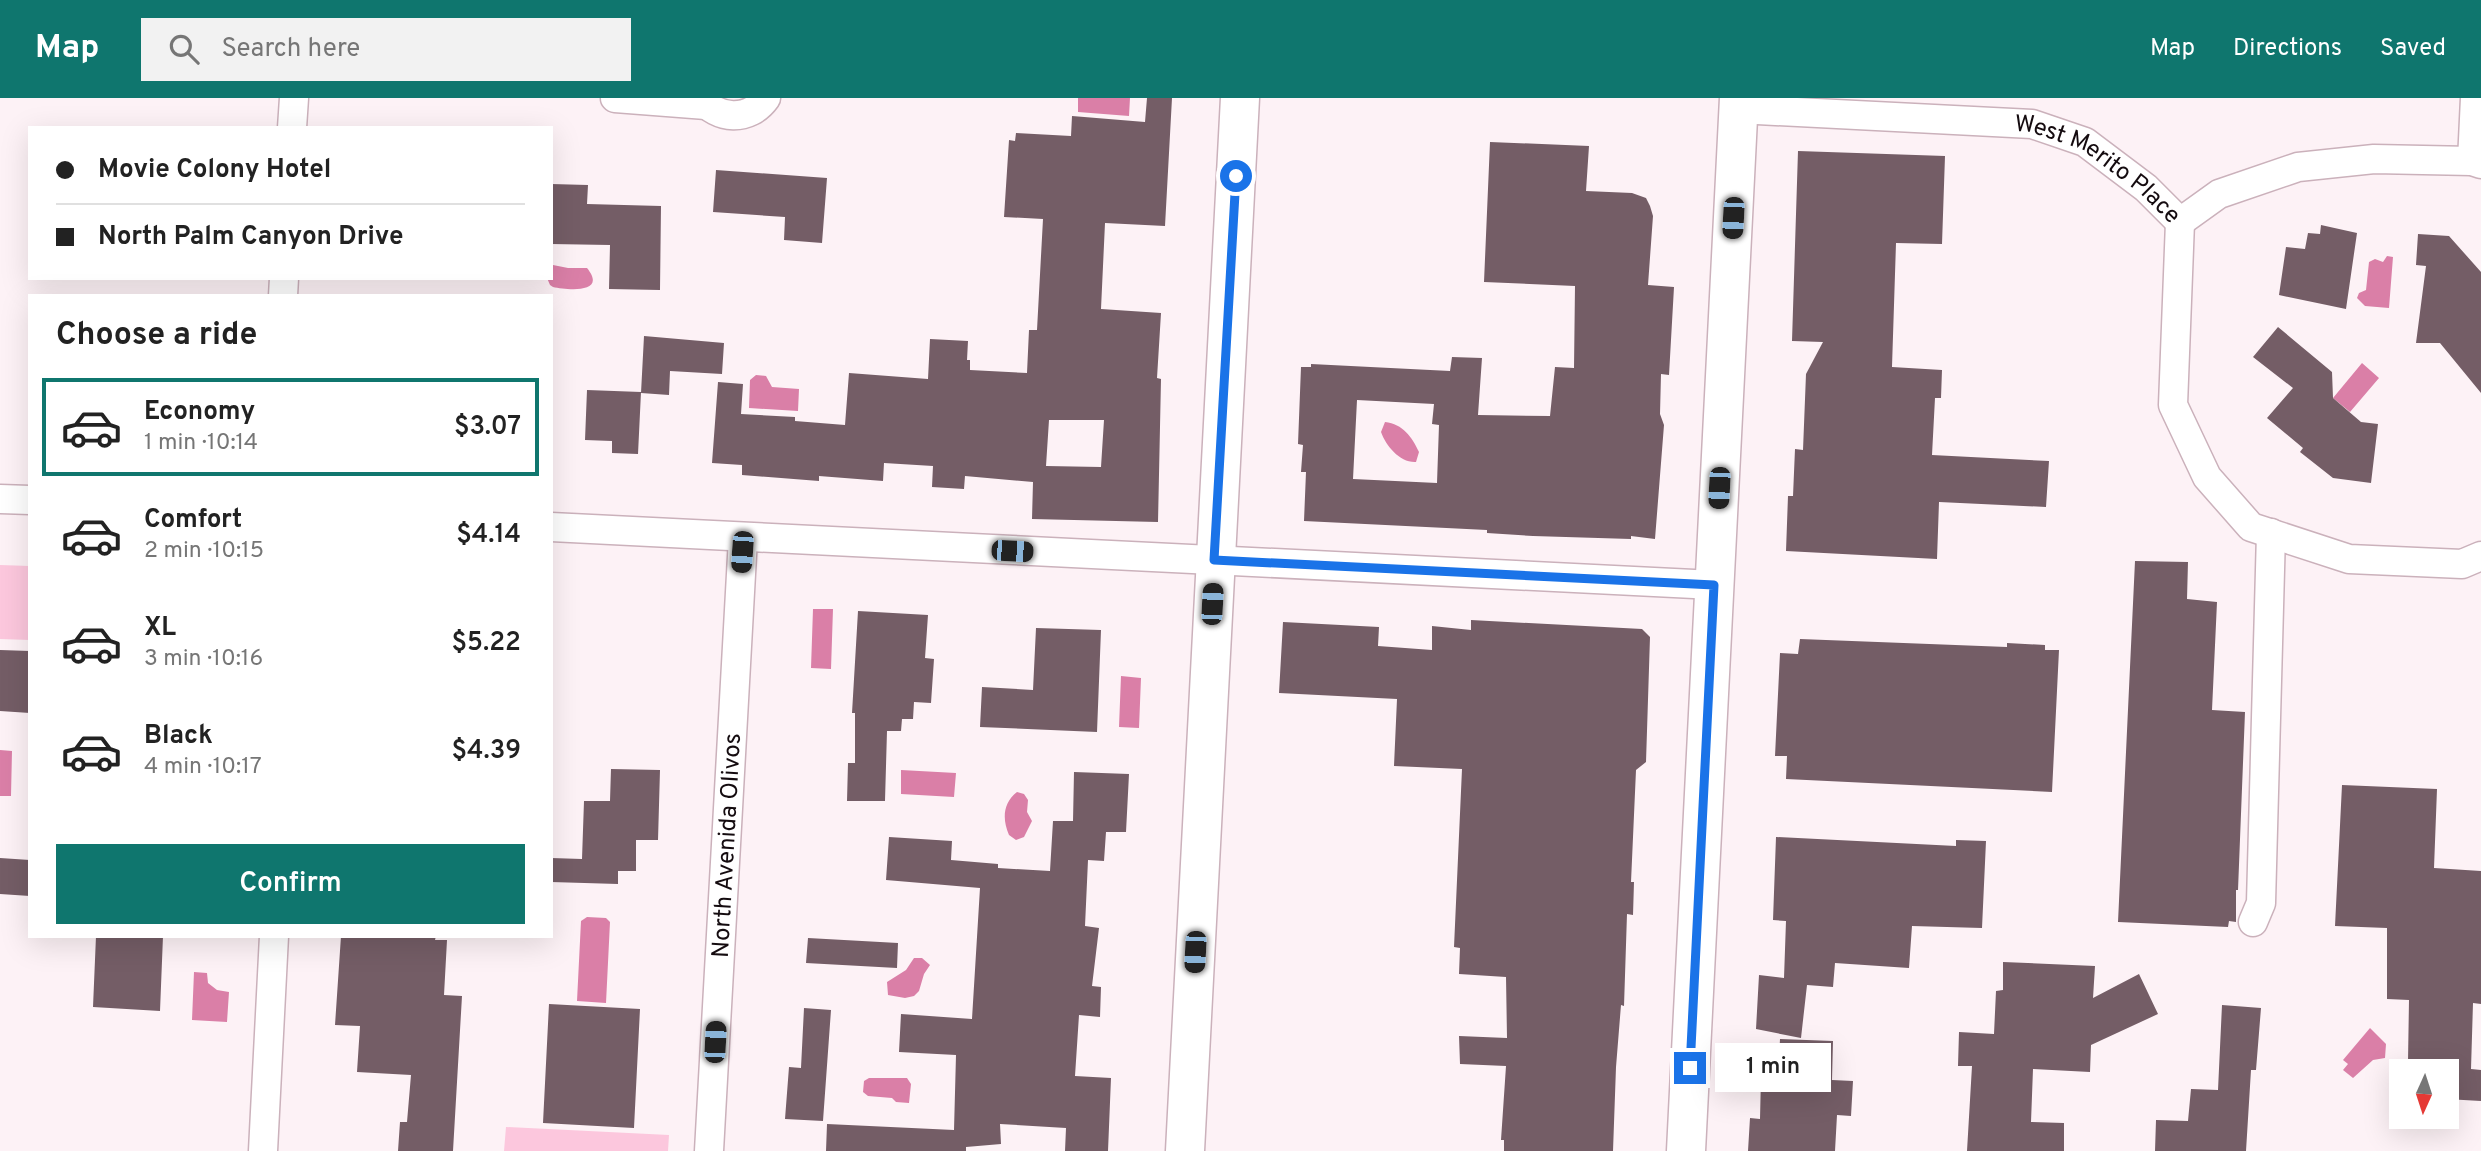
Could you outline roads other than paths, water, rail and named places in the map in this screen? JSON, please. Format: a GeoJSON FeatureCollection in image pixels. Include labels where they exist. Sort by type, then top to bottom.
{"type":"FeatureCollection","features":[{"type":"Feature","properties":{"kind":"main road"},"geometry":{"type":"LineString","coordinates":[[1185,1151],[1240,98]]}},
{"type":"Feature","properties":{"kind":"main road"},"geometry":{"type":"LineString","coordinates":[[1686,1151],[1739,104]]}},
{"type":"Feature","properties":{"kind":"street"},"geometry":{"type":"LineString","coordinates":[[292,126],[294,98]]}},
{"type":"Feature","properties":{"kind":"street"},"geometry":{"type":"LineString","coordinates":[[615,98],[703,102],[716,113],[729,116],[753,111],[766,98]]}},
{"type":"Feature","properties":{"kind":"street"},"geometry":{"type":"LineString","coordinates":[[2475,98],[2476,162]]}},
{"type":"Feature","properties":{"kind":"street","name":"West Merito Place"},"geometry":{"type":"LineString","coordinates":[[1739,104],[2032,124],[2085,142],[2146,188],[2180,222],[2219,194],[2298,167],[2374,159],[2476,162]]}},
{"type":"Feature","properties":{"kind":"street"},"geometry":{"type":"LineString","coordinates":[[2180,222],[2173,405],[2207,477],[2251,527],[2349,559],[2475,565]]}},
{"type":"Feature","properties":{"kind":"street"},"geometry":{"type":"LineString","coordinates":[[0,499],[28,500]]}},
{"type":"Feature","properties":{"kind":"street"},"geometry":{"type":"LineString","coordinates":[[553,527],[1714,585]]}},
{"type":"Feature","properties":{"kind":"street"},"geometry":{"type":"LineString","coordinates":[[2253,922],[2262,903],[2271,533]]}},
{"type":"Feature","properties":{"kind":"street","name":"North Avenida Olivos"},"geometry":{"type":"LineString","coordinates":[[709,1151],[743,538]]}},
{"type":"Feature","properties":{"kind":"street"},"geometry":{"type":"LineString","coordinates":[[263,1151],[274,938]]}}]}
